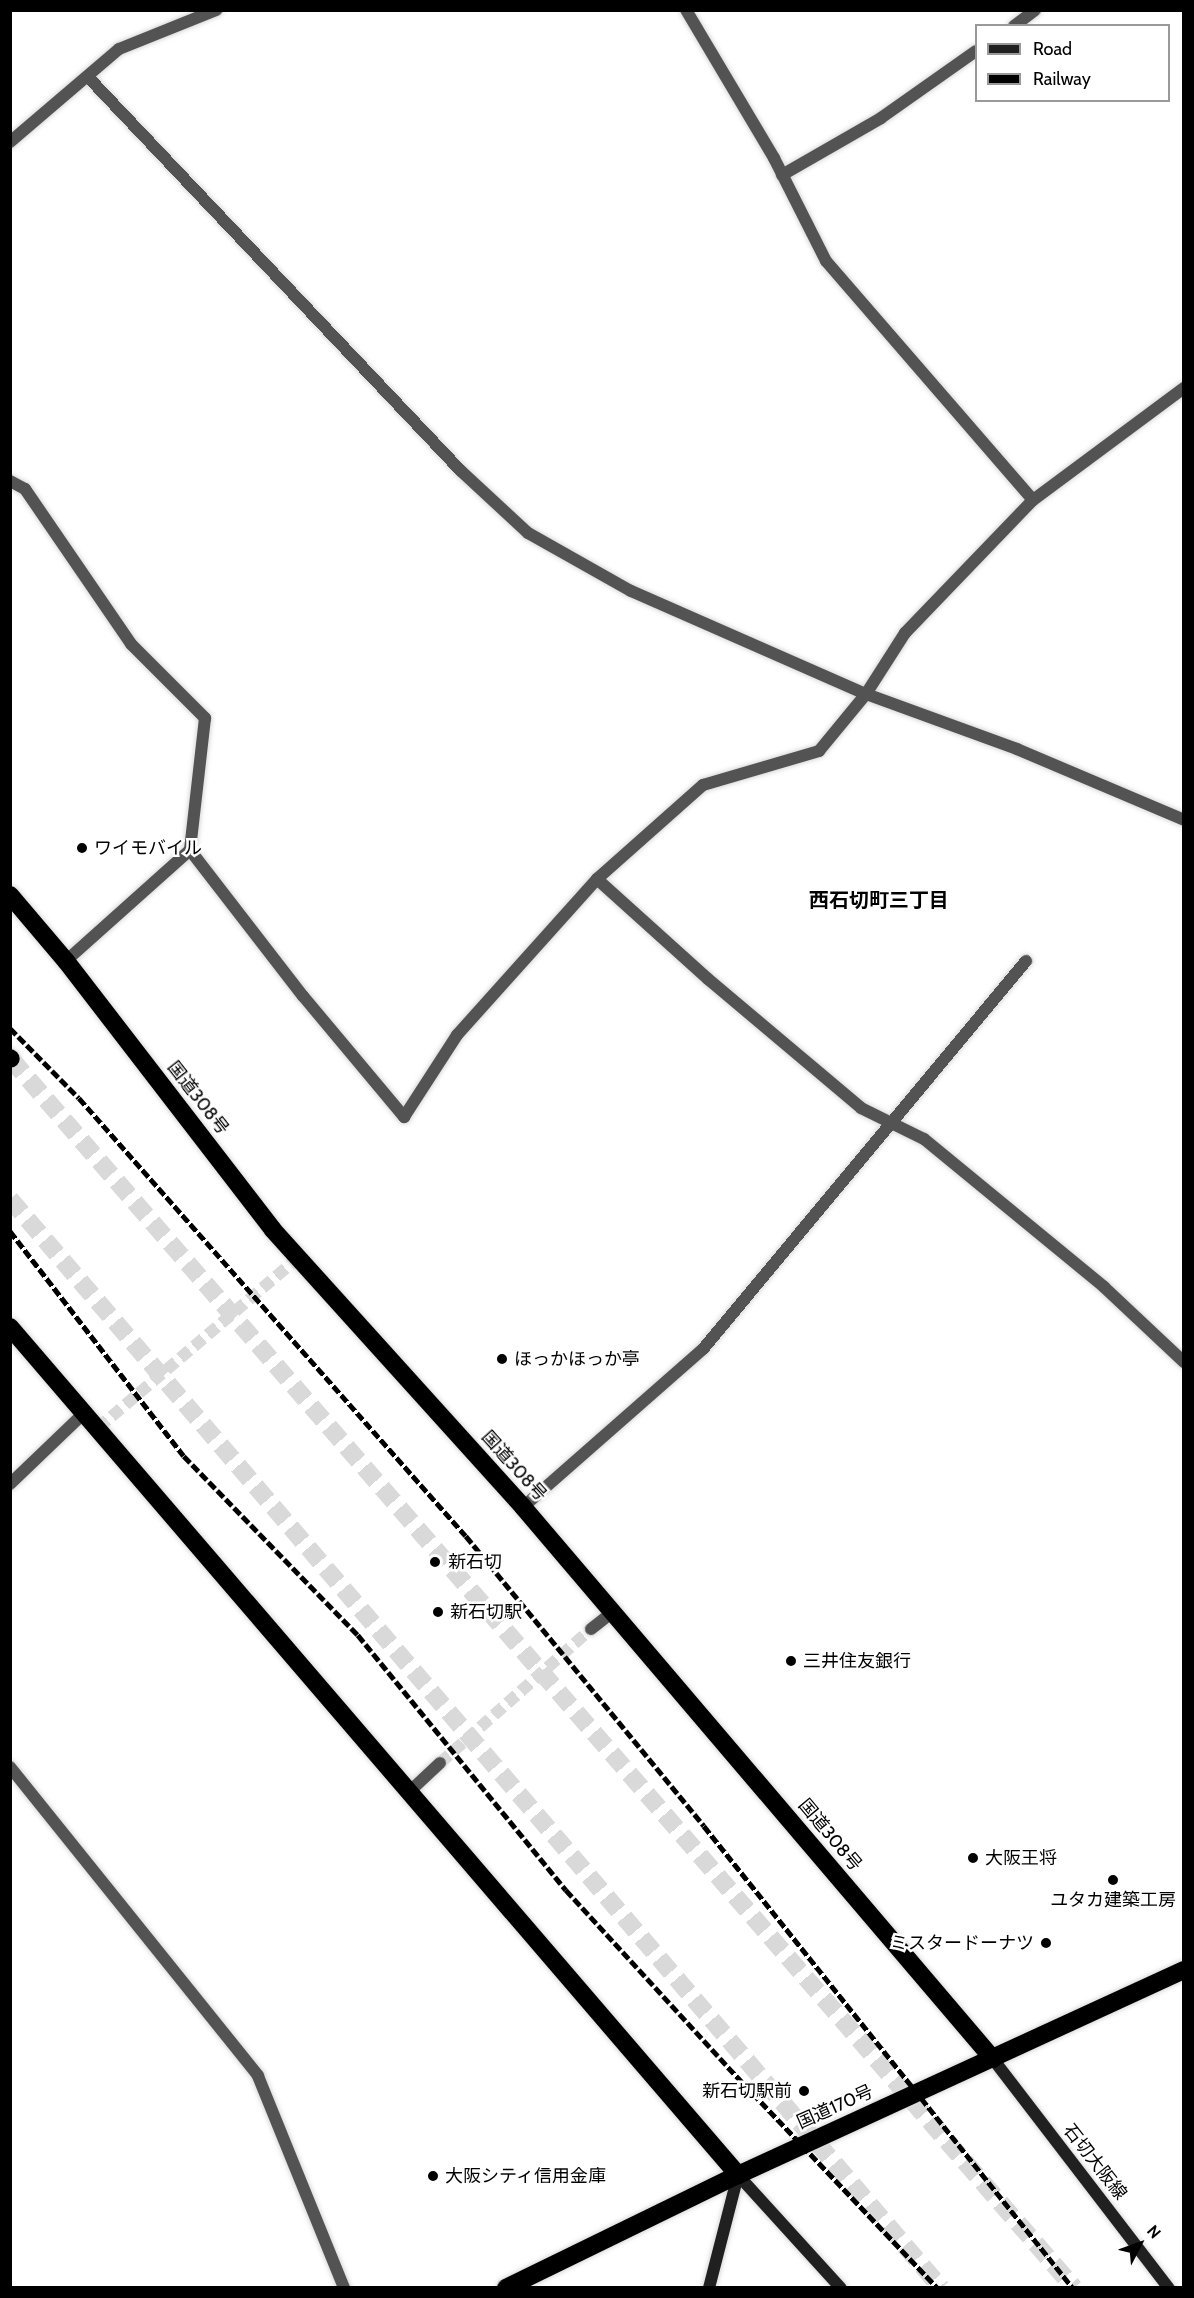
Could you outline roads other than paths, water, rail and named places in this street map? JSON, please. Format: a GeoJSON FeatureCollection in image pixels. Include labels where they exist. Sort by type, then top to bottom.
{"type":"FeatureCollection","features":[{"type":"Feature","properties":{"kind":"highway","name":"国道308号"},"geometry":{"type":"LineString","coordinates":[[10,895],[66,961],[273,1230],[524,1507],[993,2059]]}},
{"type":"Feature","properties":{"kind":"highway"},"geometry":{"type":"LineString","coordinates":[[10,1327],[738,2175]]}},
{"type":"Feature","properties":{"kind":"highway","name":"国道170号"},"geometry":{"type":"LineString","coordinates":[[506,2288],[738,2175],[1184,1970]]}},
{"type":"Feature","properties":{"kind":"main road","name":"石切大阪線"},"geometry":{"type":"LineString","coordinates":[[993,2059],[1169,2288]]}},
{"type":"Feature","properties":{"kind":"main road"},"geometry":{"type":"LineString","coordinates":[[709,2288],[738,2175]]}},
{"type":"Feature","properties":{"kind":"main road"},"geometry":{"type":"LineString","coordinates":[[738,2175],[841,2288]]}},
{"type":"Feature","properties":{"kind":"street"},"geometry":{"type":"LineString","coordinates":[[10,142],[119,49],[216,10]]}},
{"type":"Feature","properties":{"kind":"street"},"geometry":{"type":"LineString","coordinates":[[686,10],[782,175],[826,261],[1033,500]]}},
{"type":"Feature","properties":{"kind":"street"},"geometry":{"type":"LineString","coordinates":[[1017,24],[1035,10]]}},
{"type":"Feature","properties":{"kind":"street"},"geometry":{"type":"LineString","coordinates":[[782,175],[881,118],[975,52]]}},
{"type":"Feature","properties":{"kind":"street"},"geometry":{"type":"LineString","coordinates":[[88,77],[461,471],[528,533],[631,591],[866,694],[1017,749],[1184,820]]}},
{"type":"Feature","properties":{"kind":"street"},"geometry":{"type":"LineString","coordinates":[[190,850],[303,996],[404,1117],[458,1035],[597,879],[703,785],[819,751],[866,694],[905,633],[1033,500],[1184,388]]}},
{"type":"Feature","properties":{"kind":"street"},"geometry":{"type":"LineString","coordinates":[[10,481],[25,489],[130,644],[205,718],[190,850],[66,961]]}},
{"type":"Feature","properties":{"kind":"street"},"geometry":{"type":"LineString","coordinates":[[597,879],[708,979],[861,1108],[894,1122],[924,1139],[1104,1287],[1184,1362]]}},
{"type":"Feature","properties":{"kind":"street"},"geometry":{"type":"LineString","coordinates":[[524,1507],[703,1349],[1026,962]]}},
{"type":"Feature","properties":{"kind":"street"},"geometry":{"type":"LineString","coordinates":[[10,1484],[85,1412]]}},
{"type":"Feature","properties":{"kind":"street"},"geometry":{"type":"LineString","coordinates":[[591,1629],[613,1612]]}},
{"type":"Feature","properties":{"kind":"street"},"geometry":{"type":"LineString","coordinates":[[410,1791],[440,1764]]}},
{"type":"Feature","properties":{"kind":"street"},"geometry":{"type":"LineString","coordinates":[[10,1767],[258,2076],[344,2288]]}},
{"type":"Feature","properties":{"kind":"tunnel"},"geometry":{"type":"LineString","coordinates":[[11,1059],[1074,2288]]}},
{"type":"Feature","properties":{"kind":"tunnel"},"geometry":{"type":"LineString","coordinates":[[10,1199],[941,2288]]}},
{"type":"Feature","properties":{"kind":"tunnel"},"geometry":{"type":"LineString","coordinates":[[98,1428],[298,1258]]}},
{"type":"Feature","properties":{"kind":"tunnel"},"geometry":{"type":"LineString","coordinates":[[440,1763],[591,1629]]}},
{"type":"Feature","properties":{"kind":"railway"},"geometry":{"type":"LineString","coordinates":[[10,1028],[79,1098],[466,1536],[704,1826],[1073,2288]]}},
{"type":"Feature","properties":{"kind":"railway"},"geometry":{"type":"LineString","coordinates":[[10,1231],[184,1456],[358,1635],[566,1890],[728,2067],[938,2288]]}},
{"type":"Feature","properties":{"kind":"place","name":"ワイモバイル"},"geometry":{"type":"Point","coordinates":[82,848]}},
{"type":"Feature","properties":{"kind":"place","name":"ほっかほっか亭"},"geometry":{"type":"Point","coordinates":[502,1359]}},
{"type":"Feature","properties":{"kind":"place","name":"新石切"},"geometry":{"type":"Point","coordinates":[435,1562]}},
{"type":"Feature","properties":{"kind":"place","name":"新石切駅"},"geometry":{"type":"Point","coordinates":[438,1612]}},
{"type":"Feature","properties":{"kind":"place","name":"三井住友銀行"},"geometry":{"type":"Point","coordinates":[791,1661]}},
{"type":"Feature","properties":{"kind":"place","name":"大阪王将"},"geometry":{"type":"Point","coordinates":[973,1858]}},
{"type":"Feature","properties":{"kind":"place","name":"ユタカ建築工房"},"geometry":{"type":"Point","coordinates":[1113,1880]}},
{"type":"Feature","properties":{"kind":"place","name":"ミスタードーナツ"},"geometry":{"type":"Point","coordinates":[1046,1943]}},
{"type":"Feature","properties":{"kind":"place","name":"新石切駅前"},"geometry":{"type":"Point","coordinates":[804,2091]}},
{"type":"Feature","properties":{"kind":"place","name":"大阪シティ信用金庫"},"geometry":{"type":"Point","coordinates":[433,2176]}},
{"type":"Feature","properties":{"kind":"district","name":"西石切町三丁目"},"geometry":{"type":"Point","coordinates":[879,900]}}]}
